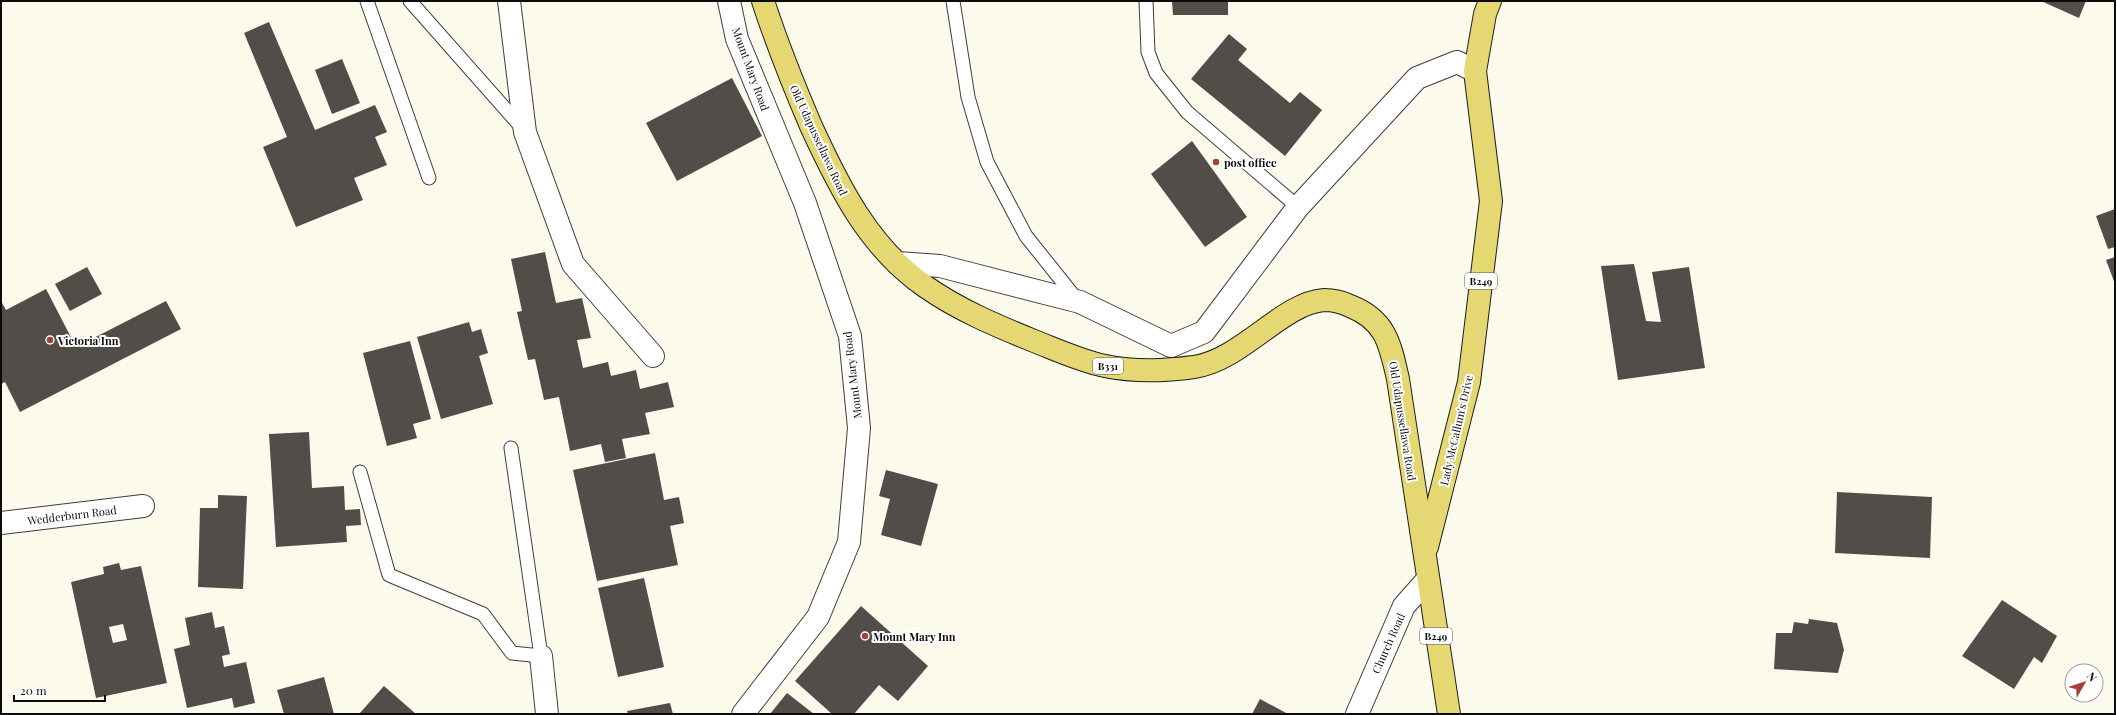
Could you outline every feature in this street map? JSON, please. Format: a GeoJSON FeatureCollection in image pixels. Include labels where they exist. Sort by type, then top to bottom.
{"type":"FeatureCollection","features":[{"type":"Feature","properties":{"kind":"main road","name":"Old Udapussellawa Road"},"geometry":{"type":"LineString","coordinates":[[763,1],[785,66],[829,164],[849,203],[874,238],[897,263],[925,287],[951,302],[1013,332],[1069,354],[1106,366],[1138,370],[1171,370],[1198,366],[1224,357],[1294,311],[1310,303],[1324,300],[1342,302],[1361,310],[1379,323],[1390,344],[1398,379],[1424,558]]}},
{"type":"Feature","properties":{"kind":"main road","name":"Lady McCallum's Drive"},"geometry":{"type":"LineString","coordinates":[[1448,714],[1424,558],[1469,382],[1490,201],[1475,71],[1487,5]]}},
{"type":"Feature","properties":{"kind":"street"},"geometry":{"type":"LineString","coordinates":[[509,1],[525,132],[573,264],[652,356]]}},
{"type":"Feature","properties":{"kind":"street","name":"Mount Mary Road"},"geometry":{"type":"LineString","coordinates":[[729,1],[737,39],[805,203],[850,336],[859,428],[849,542],[841,562],[818,617],[743,714]]}},
{"type":"Feature","properties":{"kind":"street"},"geometry":{"type":"LineString","coordinates":[[897,263],[940,266],[1080,302],[1171,346],[1204,332],[1298,207],[1417,78],[1457,62],[1475,71]]}},
{"type":"Feature","properties":{"kind":"street","name":"Wedderburn Road"},"geometry":{"type":"LineString","coordinates":[[1,523],[143,506]]}},
{"type":"Feature","properties":{"kind":"street","name":"Church Road"},"geometry":{"type":"LineString","coordinates":[[1357,714],[1404,606],[1428,579]]}},
{"type":"Feature","properties":{"kind":"street"},"geometry":{"type":"LineString","coordinates":[[541,656],[547,714]]}},
{"type":"Feature","properties":{"kind":"lane"},"geometry":{"type":"LineString","coordinates":[[367,1],[429,178]]}},
{"type":"Feature","properties":{"kind":"lane"},"geometry":{"type":"LineString","coordinates":[[410,1],[525,132]]}},
{"type":"Feature","properties":{"kind":"lane"},"geometry":{"type":"LineString","coordinates":[[953,1],[968,97],[986,162],[1026,236],[1080,302]]}},
{"type":"Feature","properties":{"kind":"lane"},"geometry":{"type":"LineString","coordinates":[[1146,1],[1148,52],[1160,78],[1187,112],[1298,207]]}},
{"type":"Feature","properties":{"kind":"lane"},"geometry":{"type":"LineString","coordinates":[[360,472],[389,575],[483,614],[512,653],[541,656],[511,448]]}},
{"type":"Feature","properties":{"kind":"building"},"geometry":{"type":"Polygon","coordinates":[[[1172,1],[1228,1],[1228,15],[1173,15],[1172,1]]]}},
{"type":"Feature","properties":{"kind":"building"},"geometry":{"type":"Polygon","coordinates":[[[2041,1],[2086,1],[2079,18],[2041,1]]]}},
{"type":"Feature","properties":{"kind":"building"},"geometry":{"type":"Polygon","coordinates":[[[269,22],[315,130],[375,105],[387,132],[375,137],[387,165],[354,178],[363,200],[296,227],[263,147],[287,137],[244,33],[269,22]]]}},
{"type":"Feature","properties":{"kind":"building"},"geometry":{"type":"Polygon","coordinates":[[[1229,34],[1247,49],[1238,60],[1290,103],[1300,92],[1322,110],[1285,156],[1191,79],[1229,34]]]}},
{"type":"Feature","properties":{"kind":"building"},"geometry":{"type":"Polygon","coordinates":[[[342,59],[360,103],[332,114],[315,70],[342,59]]]}},
{"type":"Feature","properties":{"kind":"building"},"geometry":{"type":"Polygon","coordinates":[[[732,78],[762,136],[677,181],[646,123],[732,78]]]}},
{"type":"Feature","properties":{"kind":"building"},"geometry":{"type":"Polygon","coordinates":[[[1192,141],[1247,217],[1205,247],[1151,174],[1192,141]]]}},
{"type":"Feature","properties":{"kind":"building"},"geometry":{"type":"Polygon","coordinates":[[[2115,209],[2115,247],[2108,249],[2096,216],[2115,209]]]}},
{"type":"Feature","properties":{"kind":"building"},"geometry":{"type":"Polygon","coordinates":[[[545,252],[556,303],[582,298],[591,338],[577,340],[583,368],[608,362],[611,376],[636,370],[640,389],[668,382],[674,407],[645,413],[650,434],[622,439],[626,458],[605,462],[601,444],[570,451],[559,397],[544,400],[535,359],[528,360],[517,312],[522,311],[511,259],[545,252]]]}},
{"type":"Feature","properties":{"kind":"building"},"geometry":{"type":"Polygon","coordinates":[[[2115,257],[2115,284],[2106,260],[2115,257]]]}},
{"type":"Feature","properties":{"kind":"building"},"geometry":{"type":"Polygon","coordinates":[[[1634,264],[1646,321],[1661,322],[1652,272],[1689,267],[1705,368],[1618,380],[1601,266],[1634,264]]]}},
{"type":"Feature","properties":{"kind":"building"},"geometry":{"type":"Polygon","coordinates":[[[87,267],[102,294],[70,311],[55,284],[87,267]]]}},
{"type":"Feature","properties":{"kind":"building"},"geometry":{"type":"Polygon","coordinates":[[[46,289],[76,347],[166,301],[181,329],[20,412],[5,382],[1,384],[1,301],[6,310],[46,289]]]}},
{"type":"Feature","properties":{"kind":"building"},"geometry":{"type":"Polygon","coordinates":[[[469,322],[472,332],[481,329],[488,353],[479,356],[493,404],[441,419],[417,337],[469,322]]]}},
{"type":"Feature","properties":{"kind":"building"},"geometry":{"type":"Polygon","coordinates":[[[410,341],[431,419],[413,424],[417,438],[387,446],[363,353],[410,341]]]}},
{"type":"Feature","properties":{"kind":"building"},"geometry":{"type":"Polygon","coordinates":[[[309,432],[312,488],[344,486],[345,510],[360,509],[361,525],[346,526],[347,542],[276,547],[269,434],[309,432]]]}},
{"type":"Feature","properties":{"kind":"building"},"geometry":{"type":"Polygon","coordinates":[[[655,453],[664,500],[679,497],[684,523],[670,526],[678,565],[597,581],[573,470],[655,453]]]}},
{"type":"Feature","properties":{"kind":"building"},"geometry":{"type":"Polygon","coordinates":[[[886,470],[938,484],[921,546],[881,535],[890,499],[879,496],[886,470]]]}},
{"type":"Feature","properties":{"kind":"building"},"geometry":{"type":"Polygon","coordinates":[[[1837,492],[1932,497],[1930,558],[1835,553],[1837,492]]]}},
{"type":"Feature","properties":{"kind":"building"},"geometry":{"type":"Polygon","coordinates":[[[218,495],[247,496],[243,589],[198,587],[200,508],[218,508],[218,495]]]}},
{"type":"Feature","properties":{"kind":"building"},"geometry":{"type":"Polygon","coordinates":[[[119,563],[121,570],[141,566],[167,683],[96,698],[71,582],[104,574],[103,567],[119,563]],[[123,624],[109,627],[113,643],[127,640],[123,624]]]}},
{"type":"Feature","properties":{"kind":"building"},"geometry":{"type":"Polygon","coordinates":[[[644,578],[664,667],[618,677],[598,588],[644,578]]]}},
{"type":"Feature","properties":{"kind":"building"},"geometry":{"type":"Polygon","coordinates":[[[2002,600],[2057,636],[2042,663],[2034,657],[2014,689],[1962,656],[2002,600]]]}},
{"type":"Feature","properties":{"kind":"building","name":"Mount Mary Inn"},"geometry":{"type":"Polygon","coordinates":[[[861,606],[928,666],[898,701],[879,685],[854,714],[832,714],[795,681],[861,606]]]}},
{"type":"Feature","properties":{"kind":"building"},"geometry":{"type":"Polygon","coordinates":[[[212,612],[215,628],[224,626],[230,654],[222,656],[224,667],[246,662],[255,703],[234,708],[232,698],[187,708],[174,649],[190,645],[185,618],[212,612]]]}},
{"type":"Feature","properties":{"kind":"building"},"geometry":{"type":"Polygon","coordinates":[[[1809,619],[1837,623],[1844,650],[1838,673],[1774,669],[1776,633],[1792,633],[1794,622],[1808,624],[1809,619]]]}},
{"type":"Feature","properties":{"kind":"building"},"geometry":{"type":"Polygon","coordinates":[[[324,677],[334,714],[284,714],[277,690],[324,677]]]}},
{"type":"Feature","properties":{"kind":"building"},"geometry":{"type":"Polygon","coordinates":[[[384,686],[416,714],[359,714],[384,686]]]}},
{"type":"Feature","properties":{"kind":"building"},"geometry":{"type":"Polygon","coordinates":[[[787,693],[814,714],[770,714],[787,693]]]}},
{"type":"Feature","properties":{"kind":"building"},"geometry":{"type":"Polygon","coordinates":[[[1260,699],[1288,714],[1252,714],[1260,699]]]}},
{"type":"Feature","properties":{"kind":"building"},"geometry":{"type":"Polygon","coordinates":[[[670,703],[673,714],[628,714],[627,711],[670,703]]]}},
{"type":"Feature","properties":{"kind":"place","name":"post office"},"geometry":{"type":"Point","coordinates":[1216,162]}},
{"type":"Feature","properties":{"kind":"place","name":"Victoria Inn"},"geometry":{"type":"Point","coordinates":[50,340]}},
{"type":"Feature","properties":{"kind":"place","name":"Mount Mary Inn"},"geometry":{"type":"Point","coordinates":[865,636]}}]}
